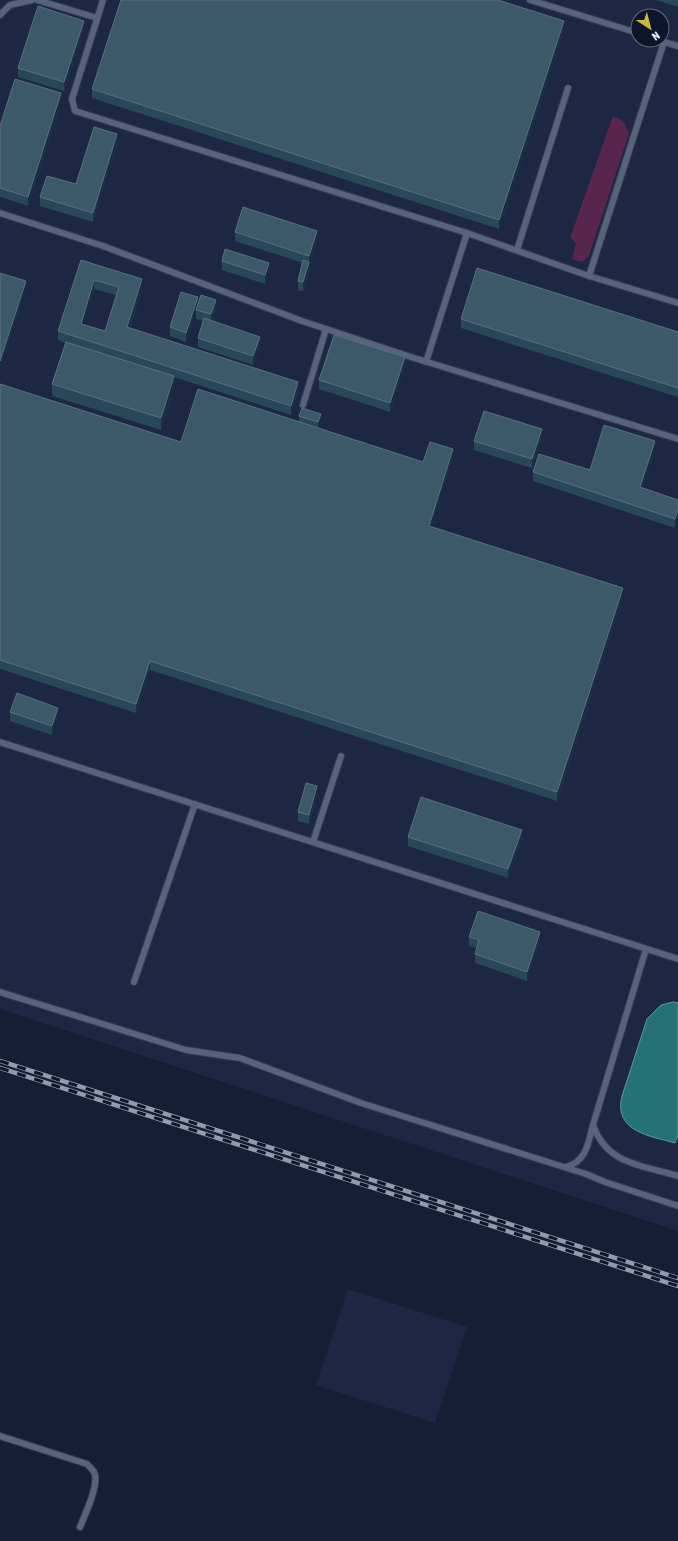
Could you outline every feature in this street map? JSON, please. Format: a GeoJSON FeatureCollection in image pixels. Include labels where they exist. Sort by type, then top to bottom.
{"type":"FeatureCollection","features":[{"type":"Feature","properties":{"kind":"lane"},"geometry":{"type":"LineString","coordinates":[[0,15],[10,5],[32,0]]}},
{"type":"Feature","properties":{"kind":"lane"},"geometry":{"type":"LineString","coordinates":[[37,0],[97,18]]}},
{"type":"Feature","properties":{"kind":"lane"},"geometry":{"type":"LineString","coordinates":[[103,0],[72,99],[75,111],[467,233],[589,276],[678,303]]}},
{"type":"Feature","properties":{"kind":"lane"},"geometry":{"type":"LineString","coordinates":[[530,0],[630,31]]}},
{"type":"Feature","properties":{"kind":"lane"},"geometry":{"type":"LineString","coordinates":[[589,276],[660,48]]}},
{"type":"Feature","properties":{"kind":"lane"},"geometry":{"type":"LineString","coordinates":[[517,250],[568,88]]}},
{"type":"Feature","properties":{"kind":"lane"},"geometry":{"type":"LineString","coordinates":[[0,213],[102,246],[326,329],[426,362],[678,439]]}},
{"type":"Feature","properties":{"kind":"lane"},"geometry":{"type":"LineString","coordinates":[[426,362],[467,233]]}},
{"type":"Feature","properties":{"kind":"lane"},"geometry":{"type":"LineString","coordinates":[[303,405],[326,329]]}},
{"type":"Feature","properties":{"kind":"lane"},"geometry":{"type":"LineString","coordinates":[[0,742],[678,959]]}},
{"type":"Feature","properties":{"kind":"lane"},"geometry":{"type":"LineString","coordinates":[[313,842],[341,756]]}},
{"type":"Feature","properties":{"kind":"lane"},"geometry":{"type":"LineString","coordinates":[[134,982],[195,804]]}},
{"type":"Feature","properties":{"kind":"lane"},"geometry":{"type":"LineString","coordinates":[[565,1167],[575,1165],[582,1160],[586,1151],[646,949]]}},
{"type":"Feature","properties":{"kind":"lane"},"geometry":{"type":"LineString","coordinates":[[0,992],[186,1050],[240,1058],[361,1103],[565,1167],[678,1206]]}},
{"type":"Feature","properties":{"kind":"lane"},"geometry":{"type":"LineString","coordinates":[[593,1124],[605,1148],[617,1158],[678,1176]]}},
{"type":"Feature","properties":{"kind":"lane"},"geometry":{"type":"LineString","coordinates":[[0,1436],[88,1464],[94,1472],[95,1482],[92,1495],[80,1527]]}},
{"type":"Feature","properties":{"kind":"shaded area"},"geometry":{"type":"Polygon","coordinates":[[[0,0],[678,0],[678,1231],[0,1009],[0,0]]]}},
{"type":"Feature","properties":{"kind":"shaded area"},"geometry":{"type":"Polygon","coordinates":[[[613,116],[623,121],[629,133],[589,256],[582,262],[572,259],[576,243],[570,238],[613,116]]]}},
{"type":"Feature","properties":{"kind":"shaded area"},"geometry":{"type":"Polygon","coordinates":[[[673,1002],[678,1003],[678,1135],[675,1143],[645,1135],[628,1125],[623,1118],[621,1108],[622,1096],[647,1019],[661,1005],[673,1002]]]}},
{"type":"Feature","properties":{"kind":"shaded area"},"geometry":{"type":"Polygon","coordinates":[[[348,1289],[467,1327],[435,1423],[316,1385],[348,1289]]]}},
{"type":"Feature","properties":{"kind":"building"},"geometry":{"type":"Polygon","coordinates":[[[121,0],[498,0],[564,21],[499,220],[92,89],[121,0]]]}},
{"type":"Feature","properties":{"kind":"building"},"geometry":{"type":"Polygon","coordinates":[[[38,6],[84,21],[64,82],[18,68],[38,6]]]}},
{"type":"Feature","properties":{"kind":"building"},"geometry":{"type":"Polygon","coordinates":[[[15,79],[61,93],[28,197],[0,188],[0,126],[15,79]]]}},
{"type":"Feature","properties":{"kind":"building"},"geometry":{"type":"Polygon","coordinates":[[[94,127],[117,134],[93,213],[40,197],[47,176],[76,184],[94,127]]]}},
{"type":"Feature","properties":{"kind":"building"},"geometry":{"type":"Polygon","coordinates":[[[243,207],[317,231],[309,256],[235,232],[243,207]]]}},
{"type":"Feature","properties":{"kind":"building"},"geometry":{"type":"Polygon","coordinates":[[[225,249],[269,263],[265,275],[222,261],[225,249]]]}},
{"type":"Feature","properties":{"kind":"building"},"geometry":{"type":"Polygon","coordinates":[[[81,260],[142,279],[127,327],[298,382],[291,406],[58,331],[81,260]],[[94,280],[81,324],[105,331],[119,287],[94,280]]]}},
{"type":"Feature","properties":{"kind":"building"},"geometry":{"type":"Polygon","coordinates":[[[303,260],[309,262],[303,282],[298,281],[303,260]]]}},
{"type":"Feature","properties":{"kind":"building"},"geometry":{"type":"Polygon","coordinates":[[[477,268],[678,332],[678,388],[461,319],[477,268]]]}},
{"type":"Feature","properties":{"kind":"building"},"geometry":{"type":"Polygon","coordinates":[[[0,273],[26,281],[0,361],[0,273]]]}},
{"type":"Feature","properties":{"kind":"building"},"geometry":{"type":"Polygon","coordinates":[[[181,292],[198,297],[186,333],[170,327],[181,292]]]}},
{"type":"Feature","properties":{"kind":"building"},"geometry":{"type":"Polygon","coordinates":[[[201,295],[216,300],[211,314],[196,310],[201,295]]]}},
{"type":"Feature","properties":{"kind":"building"},"geometry":{"type":"Polygon","coordinates":[[[204,318],[260,337],[253,356],[198,338],[204,318]]]}},
{"type":"Feature","properties":{"kind":"building"},"geometry":{"type":"Polygon","coordinates":[[[334,335],[405,357],[390,403],[319,380],[334,335]]]}},
{"type":"Feature","properties":{"kind":"building"},"geometry":{"type":"Polygon","coordinates":[[[66,342],[174,376],[161,418],[52,384],[66,342]]]}},
{"type":"Feature","properties":{"kind":"building"},"geometry":{"type":"Polygon","coordinates":[[[0,384],[181,442],[198,389],[423,462],[430,442],[453,449],[429,526],[623,588],[557,792],[150,661],[136,704],[0,660],[0,384]]]}},
{"type":"Feature","properties":{"kind":"building"},"geometry":{"type":"Polygon","coordinates":[[[302,408],[321,414],[318,422],[299,416],[302,408]]]}},
{"type":"Feature","properties":{"kind":"building"},"geometry":{"type":"Polygon","coordinates":[[[484,411],[542,429],[532,459],[474,441],[484,411]]]}},
{"type":"Feature","properties":{"kind":"building"},"geometry":{"type":"Polygon","coordinates":[[[604,425],[655,441],[640,487],[678,500],[678,510],[675,519],[533,472],[539,454],[590,470],[604,425]]]}},
{"type":"Feature","properties":{"kind":"building"},"geometry":{"type":"Polygon","coordinates":[[[17,693],[58,708],[52,726],[10,712],[17,693]]]}},
{"type":"Feature","properties":{"kind":"building"},"geometry":{"type":"Polygon","coordinates":[[[306,783],[317,786],[309,815],[298,812],[306,783]]]}},
{"type":"Feature","properties":{"kind":"building"},"geometry":{"type":"Polygon","coordinates":[[[421,797],[522,830],[508,869],[408,837],[421,797]]]}},
{"type":"Feature","properties":{"kind":"building"},"geometry":{"type":"Polygon","coordinates":[[[478,911],[540,932],[527,972],[475,954],[479,940],[469,937],[478,911]]]}},
{"type":"Feature","properties":{"kind":"railway"},"geometry":{"type":"LineString","coordinates":[[0,1061],[678,1278]]}},
{"type":"Feature","properties":{"kind":"railway"},"geometry":{"type":"LineString","coordinates":[[0,1068],[678,1286]]}}]}
